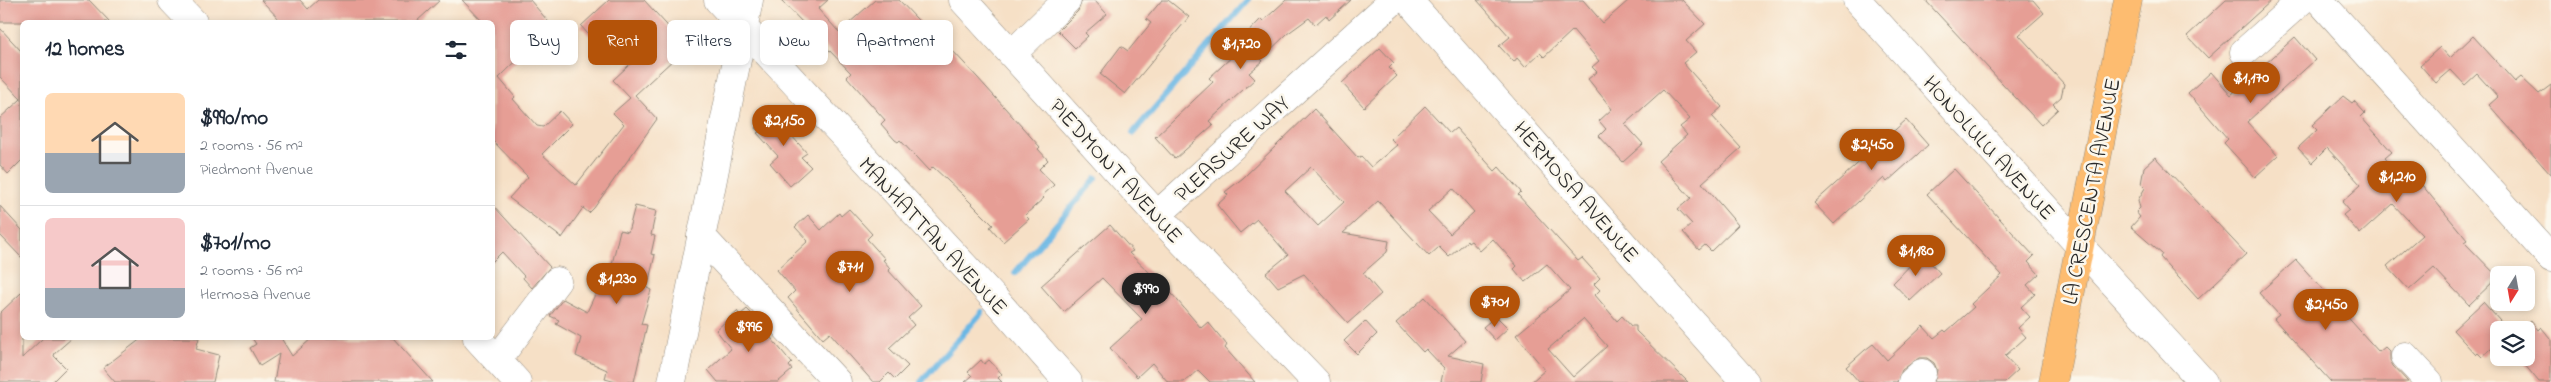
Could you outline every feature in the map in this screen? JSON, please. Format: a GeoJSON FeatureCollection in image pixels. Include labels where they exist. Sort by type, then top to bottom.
{"type":"FeatureCollection","features":[{"type":"Feature","properties":{"kind":"main road","name":"LA CRESCENTA AVENUE"},"geometry":{"type":"LineString","coordinates":[[2053,382],[2128,0]]}},
{"type":"Feature","properties":{"kind":"street"},"geometry":{"type":"LineString","coordinates":[[172,0],[191,20]]}},
{"type":"Feature","properties":{"kind":"street","name":"MANHATTAN AVENUE"},"geometry":{"type":"LineString","coordinates":[[718,0],[736,20]]}},
{"type":"Feature","properties":{"kind":"street"},"geometry":{"type":"LineString","coordinates":[[745,20],[749,0]]}},
{"type":"Feature","properties":{"kind":"street","name":"PIEDMONT AVENUE"},"geometry":{"type":"LineString","coordinates":[[964,0],[1157,215],[1316,382]]}},
{"type":"Feature","properties":{"kind":"street"},"geometry":{"type":"LineString","coordinates":[[1012,54],[1067,0]]}},
{"type":"Feature","properties":{"kind":"street","name":"PLEASURE WAY"},"geometry":{"type":"LineString","coordinates":[[1157,215],[1394,0]]}},
{"type":"Feature","properties":{"kind":"street","name":"HERMOSA AVENUE"},"geometry":{"type":"LineString","coordinates":[[1408,0],[1745,382]]}},
{"type":"Feature","properties":{"kind":"street","name":"HONOLULU AVENUE"},"geometry":{"type":"LineString","coordinates":[[1857,0],[2204,382]]}},
{"type":"Feature","properties":{"kind":"street"},"geometry":{"type":"LineString","coordinates":[[2244,52],[2302,0]]}},
{"type":"Feature","properties":{"kind":"street"},"geometry":{"type":"LineString","coordinates":[[2319,0],[2549,252]]}},
{"type":"Feature","properties":{"kind":"street","name":"MANHATTAN AVENUE"},"geometry":{"type":"LineString","coordinates":[[750,36],[994,298],[1068,382]]}},
{"type":"Feature","properties":{"kind":"street"},"geometry":{"type":"LineString","coordinates":[[672,382],[736,65]]}},
{"type":"Feature","properties":{"kind":"street"},"geometry":{"type":"LineString","coordinates":[[701,236],[837,382]]}},
{"type":"Feature","properties":{"kind":"street"},"geometry":{"type":"LineString","coordinates":[[497,360],[557,281]]}},
{"type":"Feature","properties":{"kind":"street"},"geometry":{"type":"LineString","coordinates":[[479,340],[517,382]]}},
{"type":"Feature","properties":{"kind":"street"},"geometry":{"type":"LineString","coordinates":[[2405,356],[2429,382]]}},
{"type":"Feature","properties":{"kind":"building"},"geometry":{"type":"Polygon","coordinates":[[[0,0],[89,0],[108,20],[20,20],[20,22],[0,22],[0,0]]]}},
{"type":"Feature","properties":{"kind":"building"},"geometry":{"type":"Polygon","coordinates":[[[261,0],[300,0],[308,9],[318,0],[440,0],[418,20],[280,20],[261,0]]]}},
{"type":"Feature","properties":{"kind":"building"},"geometry":{"type":"Polygon","coordinates":[[[462,0],[530,0],[547,20],[510,20],[510,65],[512,65],[499,78],[515,97],[513,99],[537,126],[543,127],[560,111],[572,124],[542,154],[576,185],[624,124],[613,113],[630,98],[613,80],[629,65],[657,65],[657,20],[588,20],[588,34],[581,26],[609,0],[644,0],[667,25],[668,65],[635,95],[657,119],[594,208],[589,213],[583,208],[562,238],[509,198],[528,177],[495,143],[495,20],[481,20],[462,0]]]}},
{"type":"Feature","properties":{"kind":"building"},"geometry":{"type":"Polygon","coordinates":[[[781,0],[828,0],[818,9],[838,31],[838,59],[828,49],[828,20],[800,20],[781,0]]]}},
{"type":"Feature","properties":{"kind":"building"},"geometry":{"type":"Polygon","coordinates":[[[875,0],[899,0],[918,20],[852,20],[875,0]]]}},
{"type":"Feature","properties":{"kind":"building"},"geometry":{"type":"Polygon","coordinates":[[[1082,0],[1094,0],[1107,14],[1085,33],[1088,36],[1075,48],[1058,31],[1078,11],[1082,0]]]}},
{"type":"Feature","properties":{"kind":"building"},"geometry":{"type":"Polygon","coordinates":[[[1162,0],[1168,0],[1189,17],[1125,94],[1100,74],[1121,46],[1128,51],[1151,23],[1146,19],[1162,0]]]}},
{"type":"Feature","properties":{"kind":"building"},"geometry":{"type":"Polygon","coordinates":[[[1286,0],[1351,0],[1329,20],[1326,15],[1315,25],[1309,18],[1287,34],[1261,59],[1263,61],[1249,73],[1255,79],[1209,121],[1213,125],[1175,159],[1155,137],[1213,82],[1209,78],[1235,54],[1231,50],[1261,19],[1263,21],[1286,0]]]}},
{"type":"Feature","properties":{"kind":"building"},"geometry":{"type":"Polygon","coordinates":[[[1477,0],[1583,0],[1603,23],[1629,0],[1682,0],[1705,24],[1686,41],[1696,52],[1683,63],[1722,107],[1712,116],[1741,148],[1702,183],[1738,225],[1711,251],[1705,245],[1699,250],[1683,232],[1692,224],[1678,209],[1691,198],[1658,161],[1687,135],[1680,127],[1690,119],[1663,90],[1625,124],[1643,144],[1623,162],[1599,136],[1606,129],[1599,121],[1612,109],[1588,79],[1597,72],[1592,67],[1599,61],[1573,30],[1544,57],[1540,53],[1525,67],[1517,58],[1514,62],[1499,46],[1510,37],[1477,0]]]}},
{"type":"Feature","properties":{"kind":"building"},"geometry":{"type":"Polygon","coordinates":[[[1925,0],[2033,0],[2044,13],[2019,35],[2064,84],[2061,97],[2053,104],[2058,109],[2041,125],[1925,0]]]}},
{"type":"Feature","properties":{"kind":"building"},"geometry":{"type":"Polygon","coordinates":[[[2226,0],[2272,0],[2208,58],[2187,36],[2226,0]]]}},
{"type":"Feature","properties":{"kind":"building"},"geometry":{"type":"Polygon","coordinates":[[[0,28],[20,50],[20,98],[0,77],[0,28]]]}},
{"type":"Feature","properties":{"kind":"building"},"geometry":{"type":"Polygon","coordinates":[[[2473,36],[2515,82],[2521,77],[2539,94],[2551,85],[2551,175],[2489,105],[2498,97],[2477,74],[2465,85],[2451,70],[2436,83],[2420,65],[2440,47],[2450,58],[2473,36]]]}},
{"type":"Feature","properties":{"kind":"building"},"geometry":{"type":"Polygon","coordinates":[[[2295,37],[2315,60],[2247,122],[2278,156],[2255,177],[2224,143],[2228,139],[2188,93],[2211,72],[2231,95],[2295,37]]]}},
{"type":"Feature","properties":{"kind":"building"},"geometry":{"type":"Polygon","coordinates":[[[1380,48],[1394,63],[1389,68],[1397,76],[1364,107],[1342,83],[1380,48]]]}},
{"type":"Feature","properties":{"kind":"building"},"geometry":{"type":"Polygon","coordinates":[[[953,51],[1040,147],[1038,149],[1048,160],[1039,169],[1054,185],[1042,196],[1044,198],[1025,215],[1029,219],[1003,242],[990,227],[993,225],[962,194],[933,167],[929,171],[900,140],[898,142],[895,140],[881,124],[885,120],[847,77],[851,73],[843,65],[953,65],[953,51]]]}},
{"type":"Feature","properties":{"kind":"building"},"geometry":{"type":"Polygon","coordinates":[[[2343,96],[2352,103],[2354,101],[2365,113],[2361,117],[2392,152],[2385,158],[2405,181],[2413,174],[2467,240],[2464,242],[2490,269],[2490,285],[2469,305],[2434,268],[2409,290],[2387,266],[2422,235],[2393,204],[2360,234],[2343,215],[2349,210],[2342,202],[2361,185],[2327,148],[2312,163],[2298,148],[2317,130],[2312,125],[2343,96]]]}},
{"type":"Feature","properties":{"kind":"building"},"geometry":{"type":"Polygon","coordinates":[[[20,100],[20,162],[8,174],[0,165],[0,118],[20,100]]]}},
{"type":"Feature","properties":{"kind":"building"},"geometry":{"type":"Polygon","coordinates":[[[1425,106],[1450,133],[1456,128],[1495,171],[1499,167],[1521,192],[1518,195],[1578,261],[1582,258],[1600,278],[1594,284],[1600,290],[1595,295],[1617,321],[1622,316],[1631,326],[1636,326],[1636,331],[1688,382],[1531,382],[1545,370],[1516,335],[1570,290],[1547,264],[1525,282],[1514,269],[1517,266],[1493,239],[1480,251],[1471,241],[1468,243],[1467,241],[1449,257],[1439,247],[1429,256],[1378,201],[1343,233],[1389,241],[1387,252],[1363,273],[1381,294],[1348,323],[1304,274],[1278,287],[1266,273],[1288,255],[1257,219],[1240,233],[1217,205],[1228,195],[1225,192],[1243,178],[1314,109],[1358,158],[1361,156],[1371,167],[1397,145],[1391,139],[1425,106]],[[1311,167],[1285,191],[1318,226],[1344,202],[1311,167]],[[1453,188],[1428,211],[1450,234],[1474,212],[1453,188]],[[1583,319],[1548,349],[1573,377],[1607,346],[1583,319]]]}},
{"type":"Feature","properties":{"kind":"building"},"geometry":{"type":"Polygon","coordinates":[[[776,109],[795,130],[790,134],[807,153],[801,157],[811,167],[790,186],[770,163],[778,156],[757,133],[759,132],[755,128],[776,109]]]}},
{"type":"Feature","properties":{"kind":"building"},"geometry":{"type":"Polygon","coordinates":[[[1906,120],[1928,145],[1887,182],[1884,178],[1834,224],[1814,203],[1906,120]]]}},
{"type":"Feature","properties":{"kind":"building"},"geometry":{"type":"Polygon","coordinates":[[[2155,157],[2246,254],[2198,299],[2160,257],[2162,254],[2131,227],[2140,217],[2136,212],[2140,208],[2138,200],[2145,188],[2141,184],[2144,167],[2155,157]]]}},
{"type":"Feature","properties":{"kind":"building"},"geometry":{"type":"Polygon","coordinates":[[[1954,169],[2034,256],[2028,262],[2039,274],[2027,285],[2035,294],[2021,307],[2030,317],[2018,328],[2026,337],[2005,356],[2018,370],[2005,382],[1934,382],[1937,370],[1934,363],[1927,358],[1919,358],[1902,370],[1897,382],[1859,382],[1846,367],[1873,344],[1887,360],[1923,326],[1934,338],[1944,330],[1946,332],[1974,307],[1971,304],[2002,275],[1927,194],[1954,169]]]}},
{"type":"Feature","properties":{"kind":"building"},"geometry":{"type":"Polygon","coordinates":[[[0,206],[20,228],[20,256],[0,235],[0,206]]]}},
{"type":"Feature","properties":{"kind":"building"},"geometry":{"type":"Polygon","coordinates":[[[635,206],[656,211],[651,235],[655,236],[651,254],[655,255],[647,288],[651,290],[641,324],[647,325],[634,382],[616,382],[605,379],[607,370],[576,356],[581,338],[556,324],[559,320],[550,316],[563,299],[587,312],[606,271],[610,273],[620,230],[628,232],[635,206]]]}},
{"type":"Feature","properties":{"kind":"building"},"geometry":{"type":"Polygon","coordinates":[[[495,207],[550,267],[532,288],[523,278],[524,276],[502,252],[495,259],[495,207]]]}},
{"type":"Feature","properties":{"kind":"building"},"geometry":{"type":"Polygon","coordinates":[[[849,209],[872,234],[867,239],[885,259],[883,260],[890,268],[888,270],[921,306],[908,318],[914,325],[889,348],[908,366],[895,379],[889,373],[880,382],[873,382],[830,333],[823,339],[788,298],[795,291],[777,270],[808,241],[795,227],[808,215],[821,230],[839,213],[841,216],[849,209]]]}},
{"type":"Feature","properties":{"kind":"building"},"geometry":{"type":"Polygon","coordinates":[[[1110,225],[1133,251],[1129,253],[1172,294],[1201,328],[1208,322],[1227,345],[1225,348],[1255,382],[1210,382],[1198,370],[1184,382],[1168,382],[1152,363],[1137,377],[1110,348],[1142,319],[1102,278],[1064,312],[1041,286],[1110,225]]]}},
{"type":"Feature","properties":{"kind":"building"},"geometry":{"type":"Polygon","coordinates":[[[1922,253],[1940,273],[1910,301],[1893,283],[1922,253]]]}},
{"type":"Feature","properties":{"kind":"building"},"geometry":{"type":"Polygon","coordinates":[[[2296,260],[2379,352],[2385,347],[2390,352],[2390,360],[2393,366],[2408,382],[2331,382],[2274,319],[2279,315],[2259,293],[2296,260]]]}},
{"type":"Feature","properties":{"kind":"building"},"geometry":{"type":"Polygon","coordinates":[[[20,294],[22,358],[41,340],[70,340],[55,353],[54,356],[66,368],[52,382],[0,382],[0,313],[20,294]]]}},
{"type":"Feature","properties":{"kind":"building"},"geometry":{"type":"Polygon","coordinates":[[[1425,297],[1465,341],[1448,356],[1484,364],[1481,382],[1441,382],[1444,368],[1426,349],[1423,352],[1396,323],[1425,297]]]}},
{"type":"Feature","properties":{"kind":"building"},"geometry":{"type":"Polygon","coordinates":[[[2483,302],[2500,321],[2490,321],[2490,350],[2482,357],[2478,353],[2476,355],[2453,330],[2483,302]]]}},
{"type":"Feature","properties":{"kind":"building"},"geometry":{"type":"Polygon","coordinates":[[[747,309],[768,330],[766,332],[792,363],[789,366],[792,370],[778,382],[718,382],[708,370],[731,349],[716,330],[737,311],[740,315],[747,309]]]}},
{"type":"Feature","properties":{"kind":"building"},"geometry":{"type":"Polygon","coordinates":[[[1496,316],[1508,328],[1495,340],[1483,327],[1496,316]]]}},
{"type":"Feature","properties":{"kind":"building"},"geometry":{"type":"Polygon","coordinates":[[[1365,321],[1377,334],[1357,354],[1344,341],[1365,321]]]}},
{"type":"Feature","properties":{"kind":"building"},"geometry":{"type":"Polygon","coordinates":[[[2535,326],[2538,330],[2541,327],[2551,339],[2551,382],[2539,382],[2526,366],[2535,366],[2535,326]]]}},
{"type":"Feature","properties":{"kind":"building"},"geometry":{"type":"Polygon","coordinates":[[[139,340],[198,340],[196,349],[219,355],[213,382],[115,382],[103,368],[139,340]]]}},
{"type":"Feature","properties":{"kind":"building"},"geometry":{"type":"Polygon","coordinates":[[[253,340],[282,340],[292,356],[310,340],[395,340],[433,382],[274,382],[279,354],[260,366],[250,348],[256,344],[253,340]]]}},
{"type":"Feature","properties":{"kind":"building"},"geometry":{"type":"Polygon","coordinates":[[[981,360],[984,364],[989,360],[1002,374],[998,378],[1002,382],[965,382],[972,376],[968,372],[981,360]]]}},
{"type":"Feature","properties":{"kind":"waterway"},"geometry":{"type":"LineString","coordinates":[[1133,133],[1248,0]]}},
{"type":"Feature","properties":{"kind":"waterway"},"geometry":{"type":"LineString","coordinates":[[1015,273],[1096,178]]}},
{"type":"Feature","properties":{"kind":"waterway"},"geometry":{"type":"LineString","coordinates":[[921,382],[982,312]]}}]}
